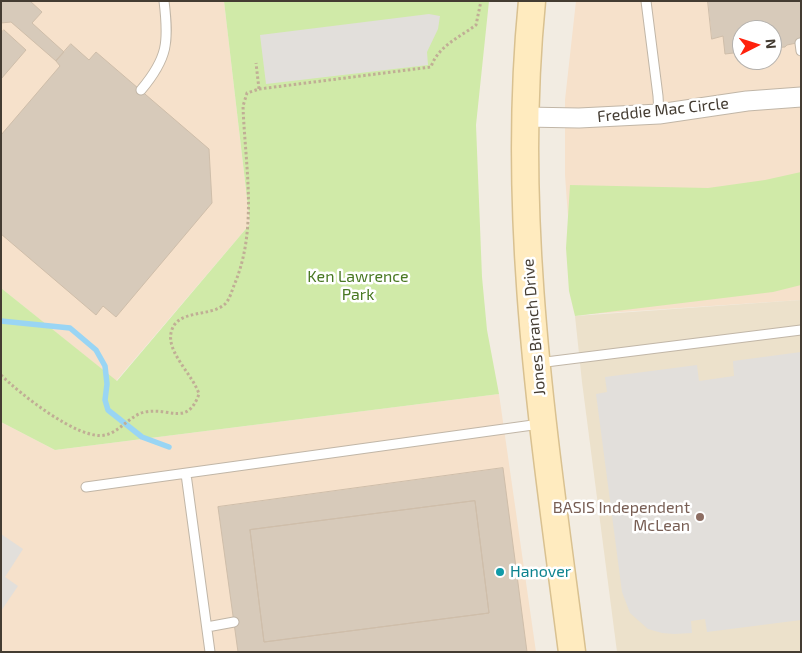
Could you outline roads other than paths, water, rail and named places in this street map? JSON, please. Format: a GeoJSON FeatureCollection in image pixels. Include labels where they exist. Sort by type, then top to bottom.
{"type":"FeatureCollection","features":[{"type":"Feature","properties":{"kind":"main road","name":"Jones Branch Drive"},"geometry":{"type":"LineString","coordinates":[[532,1],[525,117],[526,242],[536,364],[572,652]]}},
{"type":"Feature","properties":{"kind":"street","name":"Freddie Mac Circle"},"geometry":{"type":"LineString","coordinates":[[525,117],[579,118],[659,114],[747,101],[801,96]]}},
{"type":"Feature","properties":{"kind":"lane"},"geometry":{"type":"LineString","coordinates":[[141,90],[155,72],[164,56],[167,43],[164,1]]}},
{"type":"Feature","properties":{"kind":"lane"},"geometry":{"type":"LineString","coordinates":[[646,1],[659,114]]}},
{"type":"Feature","properties":{"kind":"lane"},"geometry":{"type":"LineString","coordinates":[[536,364],[801,330]]}},
{"type":"Feature","properties":{"kind":"lane"},"geometry":{"type":"LineString","coordinates":[[86,487],[543,424]]}},
{"type":"Feature","properties":{"kind":"lane"},"geometry":{"type":"LineString","coordinates":[[186,474],[210,652]]}},
{"type":"Feature","properties":{"kind":"lane"},"geometry":{"type":"LineString","coordinates":[[207,626],[234,622]]}},
{"type":"Feature","properties":{"kind":"waterway"},"geometry":{"type":"LineString","coordinates":[[1,321],[70,328],[96,350],[105,366],[107,384],[105,400],[108,410],[142,437],[169,447]]}},
{"type":"Feature","properties":{"kind":"place","name":"BASIS Independent McLean"},"geometry":{"type":"Point","coordinates":[700,517]}},
{"type":"Feature","properties":{"kind":"place","name":"Hanover"},"geometry":{"type":"Point","coordinates":[500,572]}},
{"type":"Feature","properties":{"kind":"park label","name":"Ken Lawrence Park"},"geometry":{"type":"Point","coordinates":[358,286]}}]}
